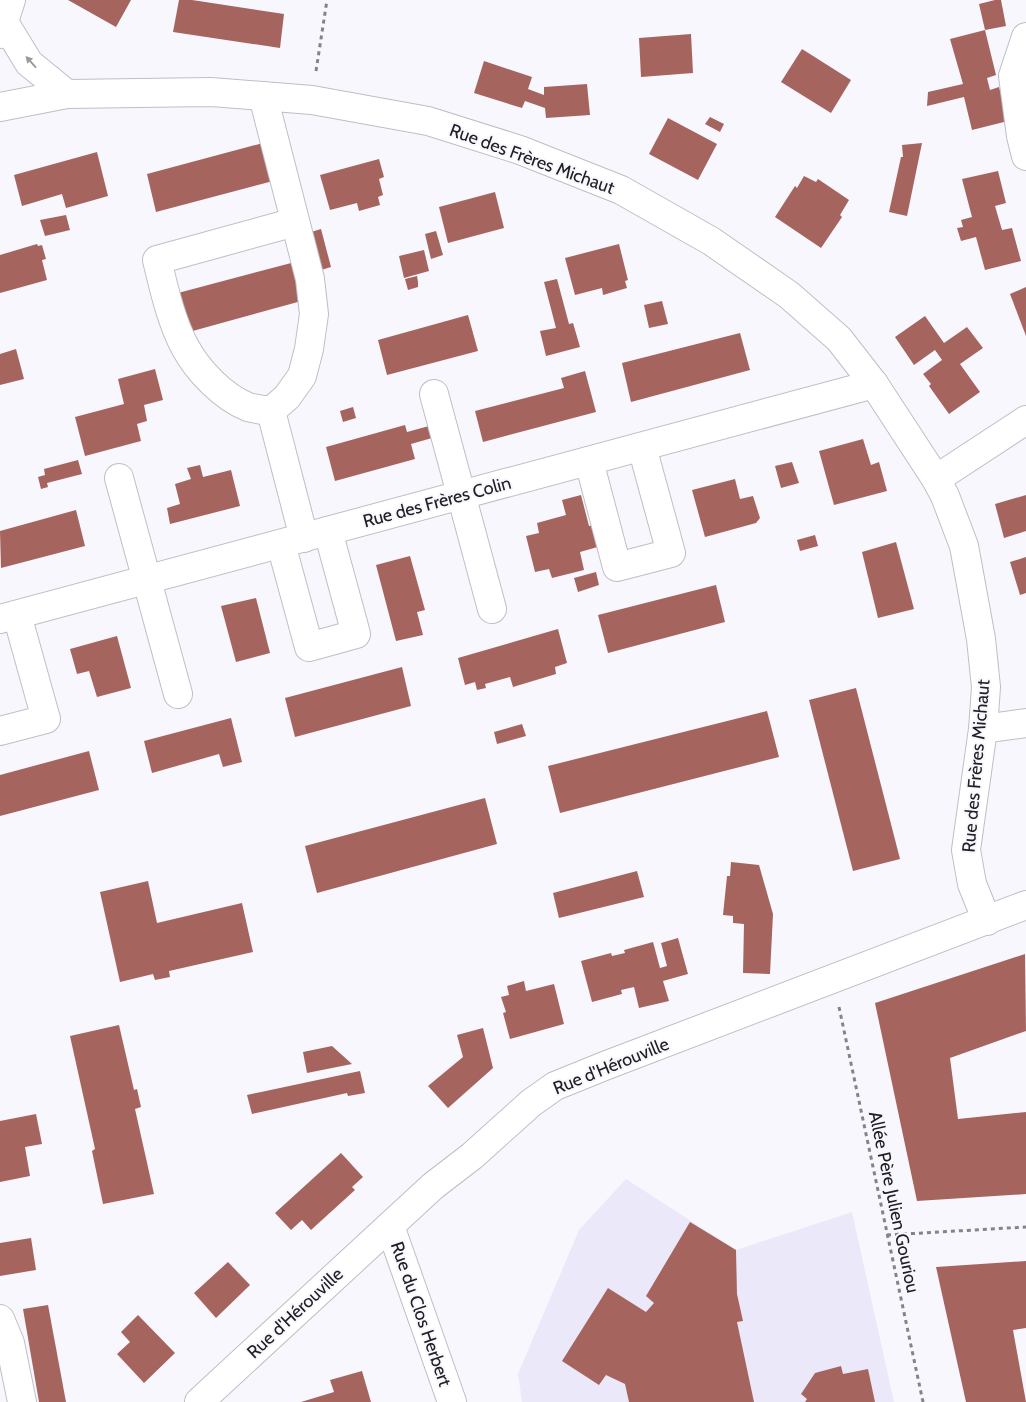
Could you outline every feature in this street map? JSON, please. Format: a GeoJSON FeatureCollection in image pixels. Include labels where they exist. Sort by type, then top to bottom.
{"type":"FeatureCollection","features":[{"type":"Feature","properties":{"kind":"street"},"geometry":{"type":"LineString","coordinates":[[5,19],[29,63],[68,94]]}},
{"type":"Feature","properties":{"kind":"street"},"geometry":{"type":"LineString","coordinates":[[1026,37],[1012,76],[1026,156]]}},
{"type":"Feature","properties":{"kind":"street","name":"Rue des Frères Michaut"},"geometry":{"type":"LineString","coordinates":[[0,107],[68,94],[211,92],[312,100],[428,121],[520,150],[621,190],[711,241],[788,294],[839,339],[874,384],[936,480],[964,546],[986,687],[983,729],[966,850],[972,884],[987,921]]}},
{"type":"Feature","properties":{"kind":"street"},"geometry":{"type":"LineString","coordinates":[[263,96],[310,279],[314,314],[312,334],[302,376],[287,397],[270,411]]}},
{"type":"Feature","properties":{"kind":"street"},"geometry":{"type":"LineString","coordinates":[[270,411],[249,407],[226,396],[185,348],[172,315],[157,260],[295,222]]}},
{"type":"Feature","properties":{"kind":"street","name":"Rue des Frères Colin"},"geometry":{"type":"LineString","coordinates":[[9,617],[874,384]]}},
{"type":"Feature","properties":{"kind":"street"},"geometry":{"type":"LineString","coordinates":[[434,394],[492,609]]}},
{"type":"Feature","properties":{"kind":"street"},"geometry":{"type":"LineString","coordinates":[[270,411],[304,538]]}},
{"type":"Feature","properties":{"kind":"street"},"geometry":{"type":"LineString","coordinates":[[936,480],[1026,420]]}},
{"type":"Feature","properties":{"kind":"street"},"geometry":{"type":"LineString","coordinates":[[589,461],[617,567],[670,553],[642,446]]}},
{"type":"Feature","properties":{"kind":"street"},"geometry":{"type":"LineString","coordinates":[[119,478],[178,694]]}},
{"type":"Feature","properties":{"kind":"street"},"geometry":{"type":"LineString","coordinates":[[0,731],[46,719],[9,617]]}},
{"type":"Feature","properties":{"kind":"street"},"geometry":{"type":"LineString","coordinates":[[983,729],[1026,723]]}},
{"type":"Feature","properties":{"kind":"street","name":"Rue d'Hérouville"},"geometry":{"type":"LineString","coordinates":[[199,1402],[433,1186],[472,1156],[531,1103],[554,1086],[1026,906]]}},
{"type":"Feature","properties":{"kind":"street","name":"Rue du Clos Herbert"},"geometry":{"type":"LineString","coordinates":[[390,1226],[452,1402]]}},
{"type":"Feature","properties":{"kind":"street"},"geometry":{"type":"LineString","coordinates":[[0,1319],[10,1343],[22,1402]]}},
{"type":"Feature","properties":{"kind":"path"},"geometry":{"type":"LineString","coordinates":[[316,74],[327,0]]}},
{"type":"Feature","properties":{"kind":"path","name":"Allée Père Julien Gouriou"},"geometry":{"type":"LineString","coordinates":[[839,1008],[923,1402]]}},
{"type":"Feature","properties":{"kind":"path"},"geometry":{"type":"LineString","coordinates":[[888,1235],[1026,1227]]}},
{"type":"Feature","properties":{"kind":"shaded area"},"geometry":{"type":"Polygon","coordinates":[[[626,1179],[736,1250],[852,1212],[894,1402],[522,1402],[518,1374],[579,1230],[626,1179]]]}},
{"type":"Feature","properties":{"kind":"building"},"geometry":{"type":"Polygon","coordinates":[[[68,0],[131,0],[116,27],[68,0]]]}},
{"type":"Feature","properties":{"kind":"building"},"geometry":{"type":"Polygon","coordinates":[[[179,0],[192,0],[284,14],[280,48],[173,32],[179,0]]]}},
{"type":"Feature","properties":{"kind":"building"},"geometry":{"type":"Polygon","coordinates":[[[1001,0],[1006,26],[985,30],[979,4],[1001,0]]]}},
{"type":"Feature","properties":{"kind":"building"},"geometry":{"type":"Polygon","coordinates":[[[985,30],[996,75],[987,78],[990,90],[999,87],[1008,121],[972,130],[964,97],[927,106],[928,92],[963,84],[950,39],[985,30]]]}},
{"type":"Feature","properties":{"kind":"building"},"geometry":{"type":"Polygon","coordinates":[[[691,34],[693,73],[641,77],[639,38],[691,34]]]}},
{"type":"Feature","properties":{"kind":"building"},"geometry":{"type":"Polygon","coordinates":[[[802,49],[851,80],[831,113],[781,82],[802,49]]]}},
{"type":"Feature","properties":{"kind":"building"},"geometry":{"type":"Polygon","coordinates":[[[484,61],[532,77],[528,89],[544,95],[544,87],[587,84],[590,115],[546,118],[545,108],[525,101],[522,108],[474,93],[484,61]]]}},
{"type":"Feature","properties":{"kind":"building"},"geometry":{"type":"Polygon","coordinates":[[[710,117],[724,124],[720,132],[705,124],[710,117]]]}},
{"type":"Feature","properties":{"kind":"building"},"geometry":{"type":"Polygon","coordinates":[[[668,118],[717,144],[698,180],[649,154],[668,118]]]}},
{"type":"Feature","properties":{"kind":"building"},"geometry":{"type":"Polygon","coordinates":[[[263,143],[273,181],[156,212],[147,174],[263,143]]]}},
{"type":"Feature","properties":{"kind":"building"},"geometry":{"type":"Polygon","coordinates":[[[922,143],[907,216],[889,212],[901,157],[903,157],[902,145],[922,143]]]}},
{"type":"Feature","properties":{"kind":"building"},"geometry":{"type":"Polygon","coordinates":[[[97,152],[108,196],[66,208],[62,194],[22,206],[14,175],[97,152]]]}},
{"type":"Feature","properties":{"kind":"building"},"geometry":{"type":"Polygon","coordinates":[[[379,159],[384,177],[379,179],[383,195],[378,197],[380,205],[359,211],[357,203],[330,210],[320,175],[379,159]]]}},
{"type":"Feature","properties":{"kind":"building"},"geometry":{"type":"Polygon","coordinates":[[[998,171],[1006,203],[995,206],[1002,230],[1012,228],[1021,261],[985,270],[976,237],[961,241],[957,228],[963,227],[961,220],[972,217],[962,179],[998,171]]]}},
{"type":"Feature","properties":{"kind":"building"},"geometry":{"type":"Polygon","coordinates":[[[804,176],[816,182],[818,179],[849,200],[840,215],[842,217],[821,248],[775,217],[795,186],[797,188],[804,176]]]}},
{"type":"Feature","properties":{"kind":"building"},"geometry":{"type":"Polygon","coordinates":[[[495,192],[504,228],[448,243],[439,207],[495,192]]]}},
{"type":"Feature","properties":{"kind":"building"},"geometry":{"type":"Polygon","coordinates":[[[66,215],[70,230],[45,236],[40,220],[66,215]]]}},
{"type":"Feature","properties":{"kind":"building"},"geometry":{"type":"Polygon","coordinates":[[[321,229],[331,267],[318,271],[308,233],[321,229]]]}},
{"type":"Feature","properties":{"kind":"building"},"geometry":{"type":"Polygon","coordinates":[[[436,231],[443,255],[431,259],[425,234],[436,231]]]}},
{"type":"Feature","properties":{"kind":"building"},"geometry":{"type":"Polygon","coordinates":[[[37,244],[38,246],[42,245],[46,259],[42,260],[47,280],[0,293],[0,255],[37,244]]]}},
{"type":"Feature","properties":{"kind":"building"},"geometry":{"type":"Polygon","coordinates":[[[619,244],[628,280],[625,281],[627,288],[603,295],[602,288],[575,295],[565,258],[619,244]]]}},
{"type":"Feature","properties":{"kind":"building"},"geometry":{"type":"Polygon","coordinates":[[[424,250],[429,271],[404,278],[399,256],[424,250]]]}},
{"type":"Feature","properties":{"kind":"building"},"geometry":{"type":"Polygon","coordinates":[[[295,262],[305,300],[189,332],[178,293],[295,262]]]}},
{"type":"Feature","properties":{"kind":"building"},"geometry":{"type":"Polygon","coordinates":[[[417,276],[418,287],[408,290],[405,279],[417,276]]]}},
{"type":"Feature","properties":{"kind":"building"},"geometry":{"type":"Polygon","coordinates":[[[557,279],[569,324],[573,323],[580,347],[546,356],[540,331],[556,328],[544,282],[557,279]]]}},
{"type":"Feature","properties":{"kind":"building"},"geometry":{"type":"Polygon","coordinates":[[[1026,287],[1026,336],[1010,294],[1026,287]]]}},
{"type":"Feature","properties":{"kind":"building"},"geometry":{"type":"Polygon","coordinates":[[[662,301],[668,324],[649,328],[644,305],[662,301]]]}},
{"type":"Feature","properties":{"kind":"building"},"geometry":{"type":"Polygon","coordinates":[[[468,315],[478,351],[387,375],[378,340],[468,315]]]}},
{"type":"Feature","properties":{"kind":"building"},"geometry":{"type":"Polygon","coordinates":[[[925,316],[944,343],[967,327],[983,348],[960,364],[980,392],[949,414],[929,386],[931,384],[923,374],[942,360],[935,350],[914,365],[895,337],[925,316]]]}},
{"type":"Feature","properties":{"kind":"building"},"geometry":{"type":"Polygon","coordinates":[[[740,333],[750,370],[631,402],[622,363],[740,333]]]}},
{"type":"Feature","properties":{"kind":"building"},"geometry":{"type":"Polygon","coordinates":[[[16,349],[24,379],[0,385],[0,354],[16,349]]]}},
{"type":"Feature","properties":{"kind":"building"},"geometry":{"type":"Polygon","coordinates":[[[155,369],[163,400],[144,405],[147,421],[137,424],[141,441],[85,456],[75,417],[124,404],[118,379],[155,369]]]}},
{"type":"Feature","properties":{"kind":"building"},"geometry":{"type":"Polygon","coordinates":[[[585,371],[596,412],[483,442],[475,411],[564,388],[561,378],[585,371]]]}},
{"type":"Feature","properties":{"kind":"building"},"geometry":{"type":"Polygon","coordinates":[[[353,407],[356,418],[343,422],[340,411],[353,407]]]}},
{"type":"Feature","properties":{"kind":"building"},"geometry":{"type":"Polygon","coordinates":[[[405,425],[407,432],[429,426],[432,438],[411,444],[415,459],[335,481],[326,447],[405,425]]]}},
{"type":"Feature","properties":{"kind":"building"},"geometry":{"type":"Polygon","coordinates":[[[863,439],[871,465],[879,462],[887,491],[834,505],[819,451],[863,439]]]}},
{"type":"Feature","properties":{"kind":"building"},"geometry":{"type":"Polygon","coordinates":[[[78,460],[82,474],[47,483],[48,487],[41,489],[38,477],[45,475],[44,469],[78,460]]]}},
{"type":"Feature","properties":{"kind":"building"},"geometry":{"type":"Polygon","coordinates":[[[792,462],[799,483],[781,488],[775,466],[792,462]]]}},
{"type":"Feature","properties":{"kind":"building"},"geometry":{"type":"Polygon","coordinates":[[[200,465],[203,477],[231,470],[240,506],[170,524],[167,508],[180,504],[175,484],[191,479],[187,468],[200,465]]]}},
{"type":"Feature","properties":{"kind":"building"},"geometry":{"type":"Polygon","coordinates":[[[735,479],[740,499],[753,496],[760,518],[756,523],[705,537],[692,490],[735,479]]]}},
{"type":"Feature","properties":{"kind":"building"},"geometry":{"type":"Polygon","coordinates":[[[581,495],[589,526],[595,525],[601,546],[580,552],[584,570],[552,578],[549,569],[535,572],[526,536],[539,533],[537,523],[566,515],[562,500],[581,495]]]}},
{"type":"Feature","properties":{"kind":"building"},"geometry":{"type":"Polygon","coordinates":[[[1026,495],[1026,531],[1004,538],[995,504],[1026,495]]]}},
{"type":"Feature","properties":{"kind":"building"},"geometry":{"type":"Polygon","coordinates":[[[76,510],[85,546],[1,568],[0,531],[76,510]]]}},
{"type":"Feature","properties":{"kind":"building"},"geometry":{"type":"Polygon","coordinates":[[[815,535],[818,546],[800,551],[797,540],[815,535]]]}},
{"type":"Feature","properties":{"kind":"building"},"geometry":{"type":"Polygon","coordinates":[[[896,542],[914,609],[878,618],[862,552],[896,542]]]}},
{"type":"Feature","properties":{"kind":"building"},"geometry":{"type":"Polygon","coordinates":[[[410,556],[425,610],[417,612],[423,635],[396,641],[376,565],[410,556]]]}},
{"type":"Feature","properties":{"kind":"building"},"geometry":{"type":"Polygon","coordinates":[[[1026,557],[1026,593],[1020,595],[1010,562],[1026,557]]]}},
{"type":"Feature","properties":{"kind":"building"},"geometry":{"type":"Polygon","coordinates":[[[596,572],[599,585],[578,592],[574,578],[596,572]]]}},
{"type":"Feature","properties":{"kind":"building"},"geometry":{"type":"Polygon","coordinates":[[[716,585],[725,622],[608,653],[598,615],[716,585]]]}},
{"type":"Feature","properties":{"kind":"building"},"geometry":{"type":"Polygon","coordinates":[[[256,598],[270,653],[236,662],[221,606],[256,598]]]}},
{"type":"Feature","properties":{"kind":"building"},"geometry":{"type":"Polygon","coordinates":[[[558,629],[567,663],[555,667],[556,674],[513,687],[510,677],[485,684],[486,688],[477,690],[475,682],[465,685],[458,658],[558,629]]]}},
{"type":"Feature","properties":{"kind":"building"},"geometry":{"type":"Polygon","coordinates":[[[117,636],[131,688],[97,697],[89,671],[77,674],[70,649],[117,636]]]}},
{"type":"Feature","properties":{"kind":"building"},"geometry":{"type":"Polygon","coordinates":[[[402,667],[411,706],[295,737],[285,698],[402,667]]]}},
{"type":"Feature","properties":{"kind":"building"},"geometry":{"type":"Polygon","coordinates":[[[856,688],[900,859],[853,871],[809,700],[856,688]]]}},
{"type":"Feature","properties":{"kind":"building"},"geometry":{"type":"Polygon","coordinates":[[[767,711],[779,757],[560,813],[548,766],[767,711]]]}},
{"type":"Feature","properties":{"kind":"building"},"geometry":{"type":"Polygon","coordinates":[[[231,718],[242,762],[223,767],[219,754],[152,773],[144,741],[231,718]]]}},
{"type":"Feature","properties":{"kind":"building"},"geometry":{"type":"Polygon","coordinates":[[[522,724],[526,736],[497,744],[494,732],[522,724]]]}},
{"type":"Feature","properties":{"kind":"building"},"geometry":{"type":"Polygon","coordinates":[[[89,751],[99,790],[0,816],[0,775],[89,751]]]}},
{"type":"Feature","properties":{"kind":"building"},"geometry":{"type":"Polygon","coordinates":[[[485,798],[497,844],[317,893],[305,846],[485,798]]]}},
{"type":"Feature","properties":{"kind":"building"},"geometry":{"type":"Polygon","coordinates":[[[731,862],[759,865],[773,914],[770,974],[743,973],[744,924],[733,923],[733,916],[723,915],[727,876],[730,876],[731,862]]]}},
{"type":"Feature","properties":{"kind":"building"},"geometry":{"type":"Polygon","coordinates":[[[637,871],[644,897],[559,918],[553,893],[637,871]]]}},
{"type":"Feature","properties":{"kind":"building"},"geometry":{"type":"Polygon","coordinates":[[[148,881],[157,923],[242,903],[253,952],[169,971],[170,977],[155,980],[153,974],[120,982],[100,892],[148,881]]]}},
{"type":"Feature","properties":{"kind":"building"},"geometry":{"type":"Polygon","coordinates":[[[678,938],[688,974],[663,981],[669,1001],[639,1008],[634,987],[621,990],[622,994],[592,1002],[581,961],[611,953],[612,956],[625,953],[624,950],[653,942],[660,968],[667,966],[661,943],[678,938]]]}},
{"type":"Feature","properties":{"kind":"building"},"geometry":{"type":"Polygon","coordinates":[[[1025,954],[1026,1031],[950,1058],[958,1119],[1026,1112],[1026,1194],[917,1201],[875,1003],[1025,954]]]}},
{"type":"Feature","properties":{"kind":"building"},"geometry":{"type":"Polygon","coordinates":[[[524,981],[526,991],[554,984],[564,1024],[510,1039],[503,1013],[506,1012],[501,997],[509,995],[507,986],[524,981]]]}},
{"type":"Feature","properties":{"kind":"building"},"geometry":{"type":"Polygon","coordinates":[[[119,1025],[134,1090],[137,1089],[141,1107],[135,1109],[154,1194],[103,1204],[92,1151],[95,1149],[70,1036],[119,1025]]]}},
{"type":"Feature","properties":{"kind":"building"},"geometry":{"type":"Polygon","coordinates":[[[483,1028],[493,1068],[448,1108],[428,1086],[463,1057],[457,1035],[483,1028]]]}},
{"type":"Feature","properties":{"kind":"building"},"geometry":{"type":"Polygon","coordinates":[[[332,1046],[352,1064],[307,1073],[303,1052],[332,1046]]]}},
{"type":"Feature","properties":{"kind":"building"},"geometry":{"type":"Polygon","coordinates":[[[360,1071],[365,1093],[348,1096],[347,1093],[252,1114],[247,1095],[360,1071]]]}},
{"type":"Feature","properties":{"kind":"building"},"geometry":{"type":"Polygon","coordinates":[[[36,1114],[42,1144],[25,1147],[30,1176],[0,1182],[0,1121],[36,1114]]]}},
{"type":"Feature","properties":{"kind":"building"},"geometry":{"type":"Polygon","coordinates":[[[341,1153],[363,1177],[352,1187],[355,1190],[311,1230],[302,1220],[291,1230],[275,1213],[341,1153]]]}},
{"type":"Feature","properties":{"kind":"building"},"geometry":{"type":"Polygon","coordinates":[[[690,1222],[736,1250],[737,1294],[743,1321],[737,1322],[754,1402],[629,1402],[625,1384],[606,1375],[599,1385],[562,1361],[608,1288],[646,1312],[654,1303],[646,1296],[690,1222]]]}},
{"type":"Feature","properties":{"kind":"building"},"geometry":{"type":"Polygon","coordinates":[[[31,1238],[36,1270],[0,1276],[0,1243],[31,1238]]]}},
{"type":"Feature","properties":{"kind":"building"},"geometry":{"type":"Polygon","coordinates":[[[1026,1261],[1026,1328],[1013,1330],[1026,1402],[966,1402],[936,1267],[1026,1261]]]}},
{"type":"Feature","properties":{"kind":"building"},"geometry":{"type":"Polygon","coordinates":[[[228,1262],[250,1285],[216,1318],[194,1293],[228,1262]]]}},
{"type":"Feature","properties":{"kind":"building"},"geometry":{"type":"Polygon","coordinates":[[[48,1305],[66,1402],[39,1402],[23,1309],[48,1305]]]}},
{"type":"Feature","properties":{"kind":"building"},"geometry":{"type":"Polygon","coordinates":[[[138,1315],[175,1353],[144,1383],[117,1354],[130,1342],[121,1332],[138,1315]]]}},
{"type":"Feature","properties":{"kind":"building"},"geometry":{"type":"Polygon","coordinates":[[[841,1366],[843,1374],[868,1369],[875,1402],[805,1402],[807,1399],[801,1394],[815,1373],[841,1366]]]}},
{"type":"Feature","properties":{"kind":"building"},"geometry":{"type":"Polygon","coordinates":[[[362,1371],[371,1402],[301,1402],[334,1392],[330,1380],[362,1371]]]}}]}
